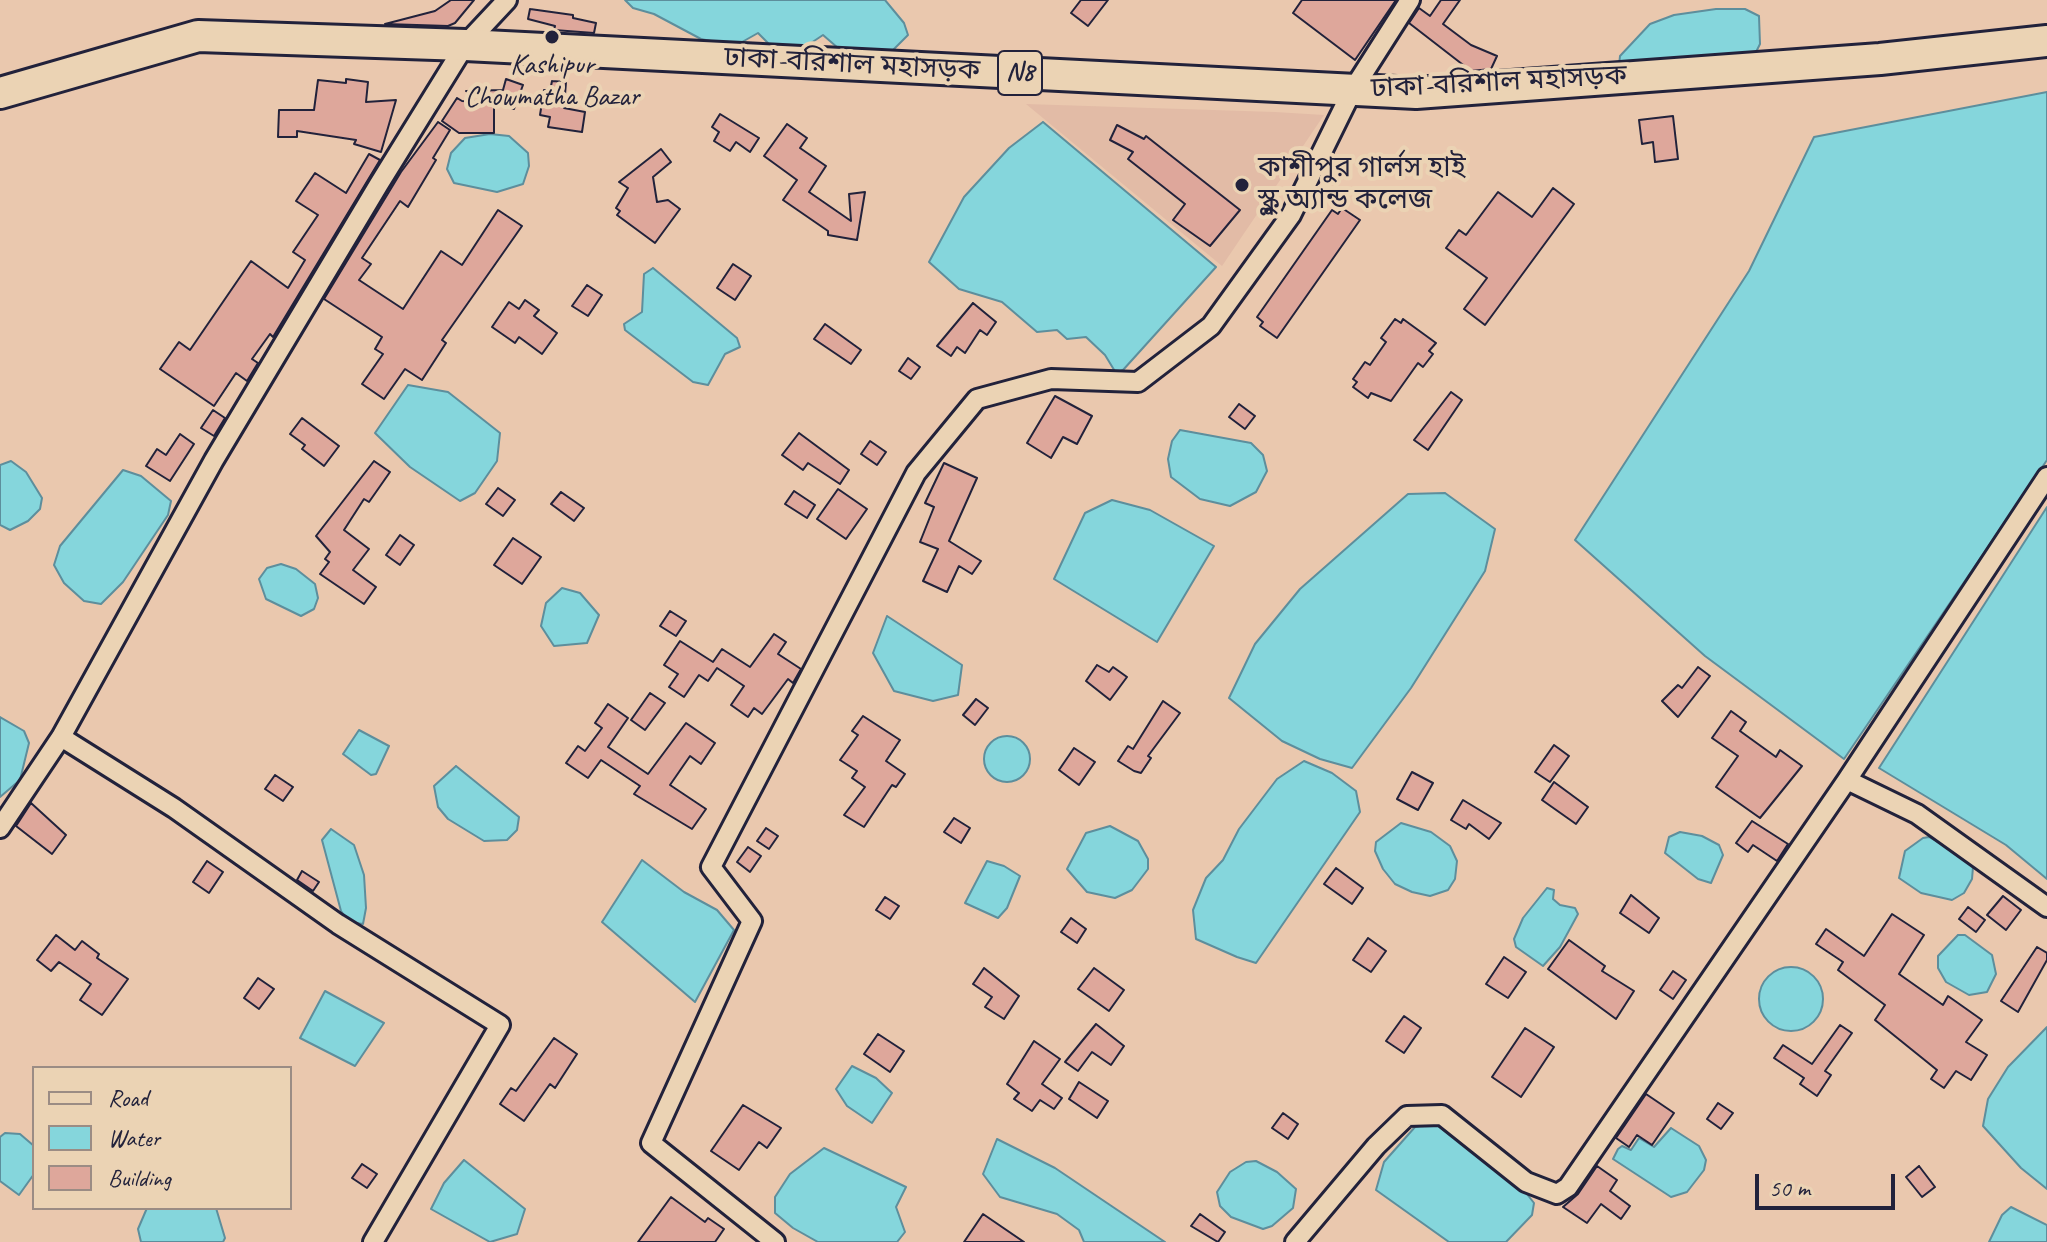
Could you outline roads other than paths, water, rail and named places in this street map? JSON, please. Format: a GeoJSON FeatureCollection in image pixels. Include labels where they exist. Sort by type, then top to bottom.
{"type":"FeatureCollection","features":[{"type":"Feature","properties":{"kind":"highway","name":"ঢাকা-বরিশাল মহাসড়ক"},"geometry":{"type":"LineString","coordinates":[[0,93],[198,36],[465,45],[1416,93],[1880,59],[2047,41]]}},
{"type":"Feature","properties":{"kind":"street"},"geometry":{"type":"LineString","coordinates":[[0,828],[61,737],[214,460],[465,45],[507,0]]}},
{"type":"Feature","properties":{"kind":"street"},"geometry":{"type":"LineString","coordinates":[[775,1242],[651,1143],[752,921],[711,867],[916,473],[977,399],[1051,379],[1138,382],[1211,326],[1291,215],[1352,91],[1410,0]]}},
{"type":"Feature","properties":{"kind":"street"},"geometry":{"type":"LineString","coordinates":[[1295,1242],[1376,1146],[1407,1116],[1442,1115],[1526,1182],[1557,1194],[1568,1187],[1847,780],[2047,477]]}},
{"type":"Feature","properties":{"kind":"street"},"geometry":{"type":"LineString","coordinates":[[61,737],[174,808],[338,924],[500,1025],[373,1242]]}},
{"type":"Feature","properties":{"kind":"street"},"geometry":{"type":"LineString","coordinates":[[1847,780],[1917,814],[2047,907]]}},
{"type":"Feature","properties":{"kind":"water"},"geometry":{"type":"Polygon","coordinates":[[[625,0],[885,0],[904,23],[908,35],[891,52],[875,60],[838,48],[823,35],[802,49],[772,47],[758,33],[735,46],[701,39],[654,14],[633,8],[625,0]]]}},
{"type":"Feature","properties":{"kind":"water"},"geometry":{"type":"Polygon","coordinates":[[[1716,9],[1745,9],[1759,16],[1760,44],[1750,64],[1707,64],[1691,57],[1619,65],[1620,56],[1650,24],[1674,15],[1716,9]]]}},
{"type":"Feature","properties":{"kind":"water"},"geometry":{"type":"Polygon","coordinates":[[[2047,92],[2047,460],[1844,759],[1705,656],[1575,540],[1749,271],[1814,137],[2047,92]]]}},
{"type":"Feature","properties":{"kind":"water"},"geometry":{"type":"Polygon","coordinates":[[[1043,122],[1216,267],[1123,370],[1116,373],[1105,355],[1086,337],[1067,339],[1057,330],[1037,332],[1002,302],[959,289],[929,262],[964,197],[1009,148],[1043,122]]]}},
{"type":"Feature","properties":{"kind":"water"},"geometry":{"type":"Polygon","coordinates":[[[490,134],[509,136],[528,153],[529,166],[523,184],[497,192],[454,183],[447,169],[451,153],[465,138],[490,134]]]}},
{"type":"Feature","properties":{"kind":"water"},"geometry":{"type":"Polygon","coordinates":[[[653,268],[737,338],[740,347],[725,354],[708,385],[693,382],[625,330],[624,324],[642,312],[644,274],[653,268]]]}},
{"type":"Feature","properties":{"kind":"water"},"geometry":{"type":"Polygon","coordinates":[[[408,385],[448,392],[500,433],[497,461],[475,493],[460,501],[410,467],[375,433],[408,385]]]}},
{"type":"Feature","properties":{"kind":"water"},"geometry":{"type":"Polygon","coordinates":[[[1180,430],[1251,443],[1263,455],[1267,471],[1256,492],[1230,506],[1200,499],[1171,477],[1168,459],[1172,441],[1180,430]]]}},
{"type":"Feature","properties":{"kind":"water"},"geometry":{"type":"Polygon","coordinates":[[[11,461],[26,472],[42,498],[40,509],[28,521],[10,530],[0,525],[0,465],[11,461]]]}},
{"type":"Feature","properties":{"kind":"water"},"geometry":{"type":"Polygon","coordinates":[[[123,470],[141,476],[171,501],[168,515],[123,582],[101,604],[84,601],[64,583],[54,565],[60,546],[123,470]]]}},
{"type":"Feature","properties":{"kind":"water"},"geometry":{"type":"Polygon","coordinates":[[[1445,493],[1495,529],[1485,571],[1411,688],[1352,768],[1320,759],[1282,741],[1229,698],[1255,644],[1300,589],[1408,494],[1445,493]]]}},
{"type":"Feature","properties":{"kind":"water"},"geometry":{"type":"Polygon","coordinates":[[[1112,500],[1150,510],[1214,546],[1157,642],[1054,579],[1085,513],[1112,500]]]}},
{"type":"Feature","properties":{"kind":"water"},"geometry":{"type":"Polygon","coordinates":[[[2047,507],[2047,879],[2006,845],[1879,768],[2047,507]]]}},
{"type":"Feature","properties":{"kind":"water"},"geometry":{"type":"Polygon","coordinates":[[[281,564],[296,569],[315,584],[318,598],[314,609],[301,616],[266,599],[259,579],[267,568],[281,564]]]}},
{"type":"Feature","properties":{"kind":"water"},"geometry":{"type":"Polygon","coordinates":[[[562,588],[580,593],[599,615],[587,643],[554,646],[541,626],[546,603],[562,588]]]}},
{"type":"Feature","properties":{"kind":"water"},"geometry":{"type":"Polygon","coordinates":[[[887,616],[962,665],[958,695],[933,701],[894,691],[873,653],[887,616]]]}},
{"type":"Feature","properties":{"kind":"water"},"geometry":{"type":"Polygon","coordinates":[[[0,717],[24,731],[29,743],[20,780],[0,797],[0,717]]]}},
{"type":"Feature","properties":{"kind":"water"},"geometry":{"type":"Polygon","coordinates":[[[359,730],[389,746],[376,774],[371,775],[343,754],[359,730]]]}},
{"type":"Feature","properties":{"kind":"water"},"geometry":{"type":"Polygon","coordinates":[[[1007,736],[1023,743],[1030,759],[1023,775],[1007,782],[991,775],[984,759],[991,743],[1007,736]]]}},
{"type":"Feature","properties":{"kind":"water"},"geometry":{"type":"Polygon","coordinates":[[[1304,761],[1332,773],[1356,791],[1360,812],[1256,963],[1196,939],[1193,910],[1206,878],[1223,860],[1239,829],[1277,779],[1304,761]]]}},
{"type":"Feature","properties":{"kind":"water"},"geometry":{"type":"Polygon","coordinates":[[[456,766],[519,817],[517,830],[507,840],[484,841],[448,819],[438,807],[434,786],[456,766]]]}},
{"type":"Feature","properties":{"kind":"water"},"geometry":{"type":"Polygon","coordinates":[[[1401,823],[1431,832],[1450,846],[1457,861],[1455,879],[1448,890],[1430,896],[1412,892],[1395,884],[1383,869],[1375,851],[1376,842],[1401,823]]]}},
{"type":"Feature","properties":{"kind":"water"},"geometry":{"type":"Polygon","coordinates":[[[1110,826],[1138,841],[1148,859],[1148,869],[1132,890],[1115,898],[1087,892],[1067,869],[1086,833],[1110,826]]]}},
{"type":"Feature","properties":{"kind":"water"},"geometry":{"type":"Polygon","coordinates":[[[331,829],[354,845],[364,875],[366,908],[363,924],[349,922],[341,911],[322,840],[331,829]]]}},
{"type":"Feature","properties":{"kind":"water"},"geometry":{"type":"Polygon","coordinates":[[[1680,832],[1702,836],[1719,845],[1723,855],[1711,883],[1698,879],[1665,853],[1669,837],[1680,832]]]}},
{"type":"Feature","properties":{"kind":"water"},"geometry":{"type":"Polygon","coordinates":[[[1929,837],[1963,856],[1973,867],[1972,879],[1964,893],[1952,900],[1921,893],[1899,878],[1905,851],[1929,837]]]}},
{"type":"Feature","properties":{"kind":"water"},"geometry":{"type":"Polygon","coordinates":[[[642,860],[684,892],[717,910],[734,930],[695,1002],[602,922],[642,860]]]}},
{"type":"Feature","properties":{"kind":"water"},"geometry":{"type":"Polygon","coordinates":[[[987,861],[1004,866],[1020,876],[1007,908],[998,918],[965,903],[987,861]]]}},
{"type":"Feature","properties":{"kind":"water"},"geometry":{"type":"Polygon","coordinates":[[[1547,888],[1554,890],[1553,899],[1560,905],[1575,908],[1578,914],[1560,947],[1543,966],[1516,947],[1514,939],[1523,918],[1547,888]]]}},
{"type":"Feature","properties":{"kind":"water"},"geometry":{"type":"Polygon","coordinates":[[[1958,935],[1965,935],[1992,955],[1996,974],[1987,992],[1969,995],[1946,982],[1938,968],[1938,956],[1958,935]]]}},
{"type":"Feature","properties":{"kind":"water"},"geometry":{"type":"Polygon","coordinates":[[[1785,967],[1797,967],[1814,976],[1821,987],[1821,1011],[1814,1022],[1797,1031],[1785,1031],[1773,1026],[1764,1017],[1759,1005],[1759,993],[1764,981],[1773,972],[1785,967]]]}},
{"type":"Feature","properties":{"kind":"water"},"geometry":{"type":"Polygon","coordinates":[[[325,991],[384,1023],[355,1066],[300,1038],[325,991]]]}},
{"type":"Feature","properties":{"kind":"water"},"geometry":{"type":"Polygon","coordinates":[[[2047,1027],[2047,1189],[2021,1168],[1983,1126],[1988,1099],[2008,1067],[2047,1027]]]}},
{"type":"Feature","properties":{"kind":"water"},"geometry":{"type":"Polygon","coordinates":[[[852,1066],[876,1078],[892,1093],[872,1123],[847,1106],[836,1089],[852,1066]]]}},
{"type":"Feature","properties":{"kind":"water"},"geometry":{"type":"Polygon","coordinates":[[[1434,1123],[1523,1189],[1534,1203],[1532,1215],[1506,1242],[1449,1242],[1376,1190],[1384,1162],[1415,1127],[1434,1123]]]}},
{"type":"Feature","properties":{"kind":"water"},"geometry":{"type":"Polygon","coordinates":[[[1671,1128],[1699,1146],[1706,1160],[1704,1170],[1687,1192],[1671,1197],[1613,1159],[1618,1149],[1622,1146],[1631,1150],[1639,1138],[1654,1147],[1671,1128]]]}},
{"type":"Feature","properties":{"kind":"water"},"geometry":{"type":"Polygon","coordinates":[[[5,1133],[20,1134],[32,1144],[32,1177],[19,1195],[0,1181],[0,1137],[5,1133]]]}},
{"type":"Feature","properties":{"kind":"water"},"geometry":{"type":"Polygon","coordinates":[[[997,1139],[1055,1168],[1165,1242],[1084,1242],[1079,1230],[1057,1214],[1000,1197],[983,1174],[997,1139]]]}},
{"type":"Feature","properties":{"kind":"water"},"geometry":{"type":"Polygon","coordinates":[[[824,1148],[906,1187],[896,1207],[905,1232],[897,1242],[818,1242],[775,1213],[775,1197],[790,1174],[824,1148]]]}},
{"type":"Feature","properties":{"kind":"water"},"geometry":{"type":"Polygon","coordinates":[[[464,1160],[525,1209],[517,1234],[490,1242],[431,1209],[444,1183],[464,1160]]]}},
{"type":"Feature","properties":{"kind":"water"},"geometry":{"type":"Polygon","coordinates":[[[1256,1161],[1277,1172],[1296,1189],[1293,1208],[1272,1226],[1263,1229],[1231,1217],[1220,1206],[1217,1192],[1230,1172],[1246,1162],[1256,1161]]]}},
{"type":"Feature","properties":{"kind":"water"},"geometry":{"type":"Polygon","coordinates":[[[2011,1207],[2047,1225],[2047,1242],[1989,1242],[2002,1215],[2011,1207]]]}},
{"type":"Feature","properties":{"kind":"water"},"geometry":{"type":"Polygon","coordinates":[[[146,1210],[217,1210],[225,1238],[223,1242],[141,1242],[138,1229],[146,1210]]]}},
{"type":"Feature","properties":{"kind":"place","name":"Kashipur Chowmatha Bazar"},"geometry":{"type":"Point","coordinates":[552,37]}},
{"type":"Feature","properties":{"kind":"place","name":"কাশীপুর গার্লস হাই স্কুল অ্যান্ড কলেজ"},"geometry":{"type":"Point","coordinates":[1242,185]}}]}
